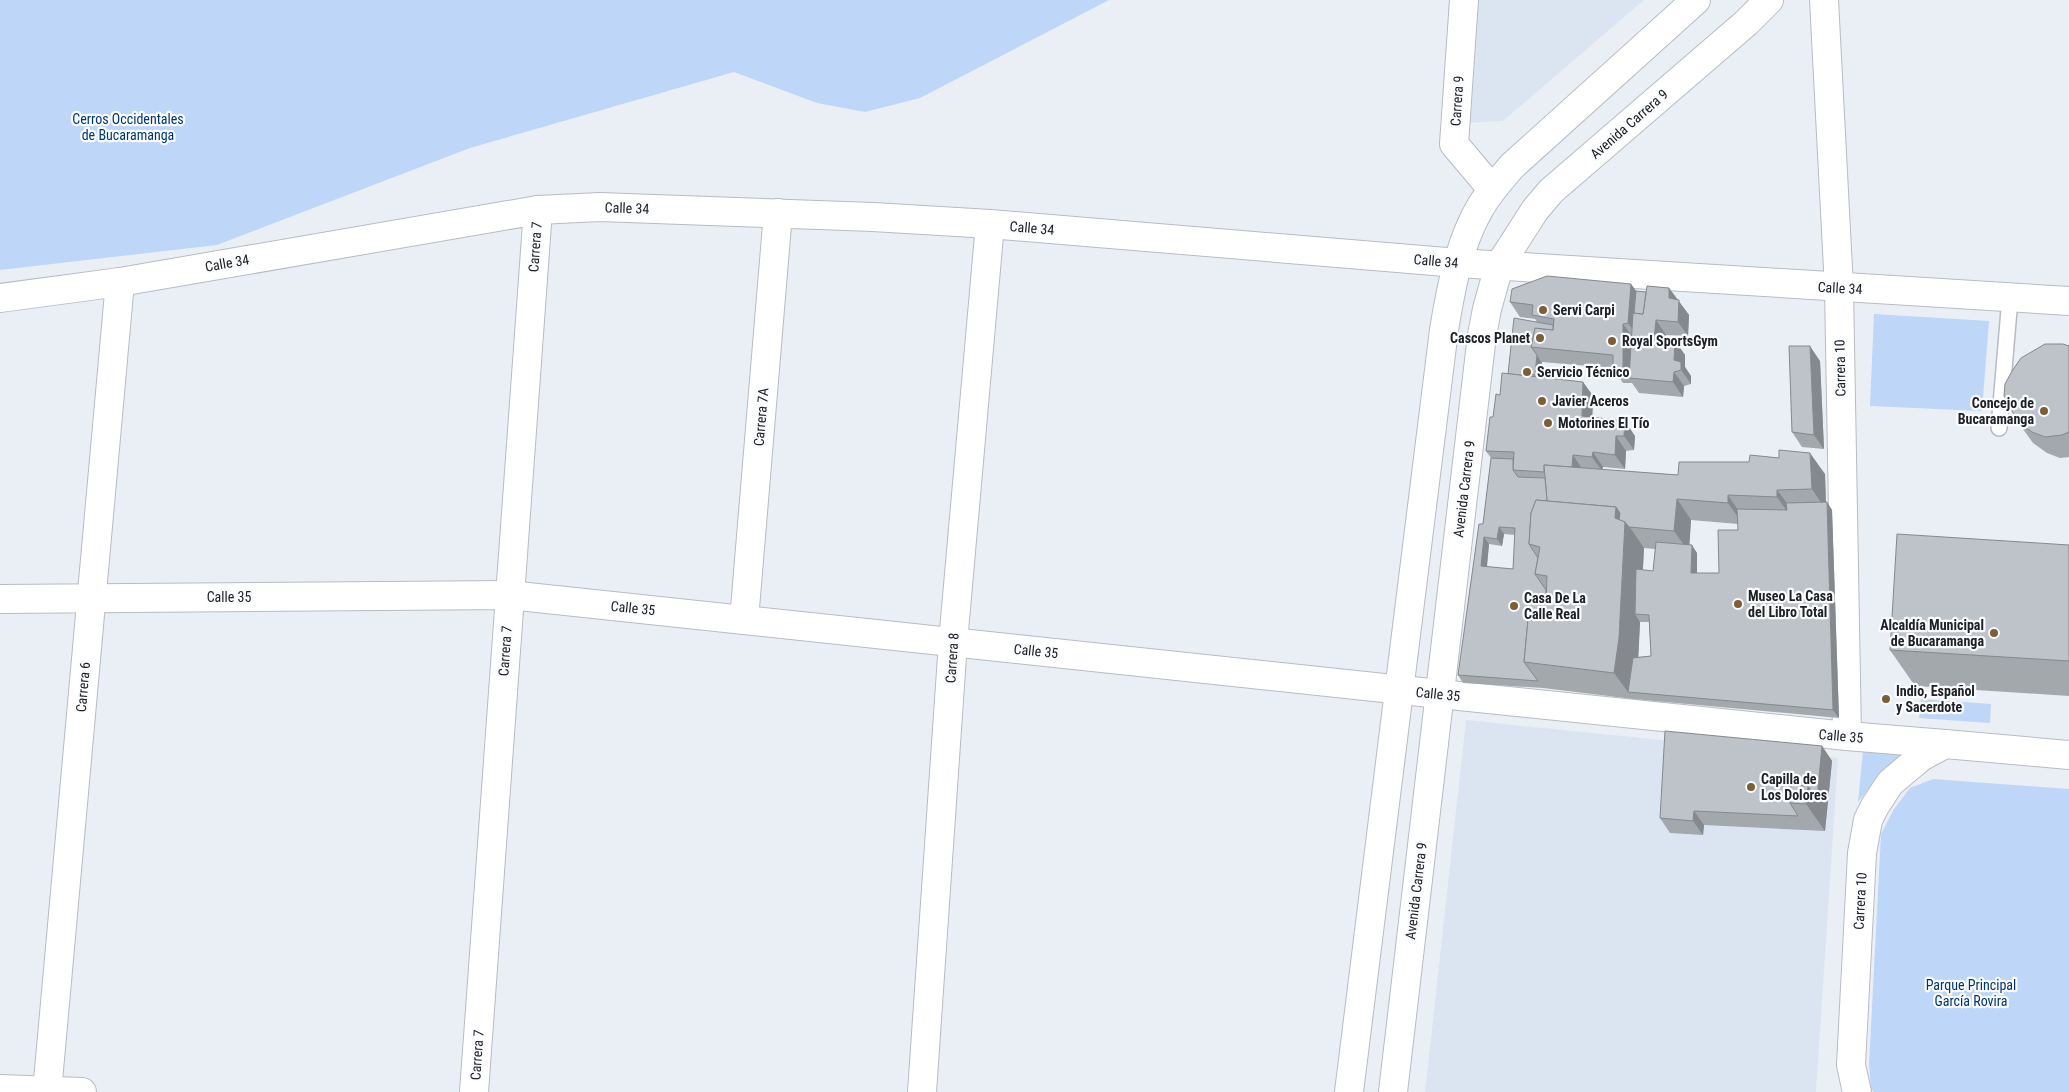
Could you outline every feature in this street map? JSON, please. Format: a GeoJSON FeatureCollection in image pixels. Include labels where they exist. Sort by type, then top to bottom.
{"type":"FeatureCollection","features":[{"type":"Feature","properties":{"kind":"street","name":"Carrera 9"},"geometry":{"type":"LineString","coordinates":[[1464,0],[1454,144],[1492,189]]}},
{"type":"Feature","properties":{"kind":"street"},"geometry":{"type":"LineString","coordinates":[[1349,1092],[1444,330],[1465,239],[1474,219],[1492,189],[1531,147],[1696,0]]}},
{"type":"Feature","properties":{"kind":"street","name":"Avenida Carrera 9"},"geometry":{"type":"LineString","coordinates":[[1393,1092],[1482,335],[1499,266],[1524,226],[1551,191],[1746,23],[1769,0]]}},
{"type":"Feature","properties":{"kind":"street","name":"Carrera 10"},"geometry":{"type":"LineString","coordinates":[[1824,0],[1839,288],[1847,736]]}},
{"type":"Feature","properties":{"kind":"street","name":"Calle 34"},"geometry":{"type":"LineString","coordinates":[[0,298],[120,282],[538,210],[600,207],[778,213],[990,224],[1499,266],[2069,302]]}},
{"type":"Feature","properties":{"kind":"street","name":"Carrera 7"},"geometry":{"type":"LineString","coordinates":[[474,1092],[538,210]]}},
{"type":"Feature","properties":{"kind":"street","name":"Carrera 7A"},"geometry":{"type":"LineString","coordinates":[[744,620],[778,213]]}},
{"type":"Feature","properties":{"kind":"street","name":"Carrera 8"},"geometry":{"type":"LineString","coordinates":[[922,1092],[953,642],[990,224]]}},
{"type":"Feature","properties":{"kind":"street","name":"Carrera 6"},"geometry":{"type":"LineString","coordinates":[[47,1091],[120,282]]}},
{"type":"Feature","properties":{"kind":"street","name":"Calle 35"},"geometry":{"type":"LineString","coordinates":[[0,599],[509,595],[1847,736],[2069,755]]}},
{"type":"Feature","properties":{"kind":"street","name":"Carrera 10"},"geometry":{"type":"LineString","coordinates":[[1858,1092],[1851,1065],[1862,853],[1868,820],[1890,783],[1921,757],[1945,744]]}},
{"type":"Feature","properties":{"kind":"street"},"geometry":{"type":"LineString","coordinates":[[0,1089],[82,1092]]}},
{"type":"Feature","properties":{"kind":"lane"},"geometry":{"type":"LineString","coordinates":[[1999,428],[2010,298]]}},
{"type":"Feature","properties":{"kind":"shaded area"},"geometry":{"type":"Polygon","coordinates":[[[1477,0],[1644,0],[1503,121],[1465,123],[1477,0]]]}},
{"type":"Feature","properties":{"kind":"shaded area"},"geometry":{"type":"Polygon","coordinates":[[[1466,720],[1838,758],[1816,1092],[1425,1092],[1466,720]]]}},
{"type":"Feature","properties":{"kind":"green space","name":"Cerros Occidentales de Bucaramanga"},"geometry":{"type":"Polygon","coordinates":[[[0,0],[1109,0],[920,98],[865,112],[817,103],[734,72],[470,148],[217,245],[0,270],[0,0]]]}},
{"type":"Feature","properties":{"kind":"green space"},"geometry":{"type":"Polygon","coordinates":[[[1874,314],[1989,321],[1982,411],[1870,406],[1874,314]]]}},
{"type":"Feature","properties":{"kind":"green space"},"geometry":{"type":"Polygon","coordinates":[[[1921,699],[1991,704],[1990,723],[1919,718],[1921,699]]]}},
{"type":"Feature","properties":{"kind":"green space"},"geometry":{"type":"Polygon","coordinates":[[[1863,751],[1904,755],[1885,768],[1858,802],[1863,751]]]}},
{"type":"Feature","properties":{"kind":"green space","name":"Parque Principal García Rovira"},"geometry":{"type":"Polygon","coordinates":[[[1933,779],[2069,789],[2069,1092],[1874,1092],[1871,1088],[1869,1065],[1881,834],[1894,809],[1910,788],[1933,779]]]}},
{"type":"Feature","properties":{"kind":"building"},"geometry":{"type":"Polygon","coordinates":[[[1547,276],[1631,284],[1628,323],[1623,324],[1623,369],[1613,369],[1613,355],[1531,347],[1535,328],[1553,330],[1554,319],[1532,315],[1533,305],[1510,302],[1512,289],[1547,276]]]}},
{"type":"Feature","properties":{"kind":"building"},"geometry":{"type":"Polygon","coordinates":[[[1647,286],[1669,288],[1669,298],[1679,300],[1678,322],[1656,320],[1654,340],[1675,341],[1674,360],[1681,362],[1681,370],[1674,372],[1673,382],[1629,378],[1633,313],[1643,314],[1647,286]]]}},
{"type":"Feature","properties":{"kind":"building"},"geometry":{"type":"Polygon","coordinates":[[[1636,291],[1646,292],[1643,314],[1634,313],[1636,291]]]}},
{"type":"Feature","properties":{"kind":"building"},"geometry":{"type":"Polygon","coordinates":[[[1514,318],[1553,325],[1553,330],[1535,328],[1531,347],[1537,355],[1535,375],[1508,374],[1514,318]]]}},
{"type":"Feature","properties":{"kind":"building"},"geometry":{"type":"Polygon","coordinates":[[[2045,344],[2069,346],[2069,432],[2062,435],[2045,437],[2032,432],[2018,422],[2004,396],[2005,384],[2021,358],[2045,344]]]}},
{"type":"Feature","properties":{"kind":"building"},"geometry":{"type":"Polygon","coordinates":[[[1789,346],[1810,346],[1814,435],[1792,432],[1789,346]]]}},
{"type":"Feature","properties":{"kind":"building"},"geometry":{"type":"Polygon","coordinates":[[[1502,373],[1583,382],[1582,416],[1625,421],[1624,436],[1616,436],[1615,455],[1593,452],[1592,457],[1573,455],[1572,467],[1544,465],[1544,472],[1513,470],[1514,452],[1486,451],[1490,417],[1493,417],[1496,394],[1500,395],[1502,373]]]}},
{"type":"Feature","properties":{"kind":"building"},"geometry":{"type":"Polygon","coordinates":[[[1779,450],[1810,453],[1812,489],[1777,490],[1777,497],[1728,495],[1728,503],[1677,499],[1674,531],[1629,527],[1625,522],[1619,520],[1620,513],[1616,507],[1547,501],[1544,465],[1678,475],[1679,462],[1749,462],[1750,455],[1779,458],[1779,450]]]}},
{"type":"Feature","properties":{"kind":"building","name":"Casa De La Calle Real"},"geometry":{"type":"Polygon","coordinates":[[[1491,458],[1513,459],[1513,470],[1518,477],[1545,478],[1547,501],[1536,500],[1531,513],[1529,544],[1538,558],[1535,574],[1546,590],[1546,601],[1541,601],[1540,621],[1528,620],[1524,662],[1538,681],[1458,675],[1479,524],[1483,524],[1491,458]],[[1499,527],[1497,539],[1484,537],[1481,566],[1513,569],[1515,528],[1499,527]]]}},
{"type":"Feature","properties":{"kind":"building"},"geometry":{"type":"Polygon","coordinates":[[[1536,500],[1616,507],[1615,518],[1625,522],[1619,638],[1614,673],[1524,662],[1528,620],[1540,621],[1541,601],[1546,601],[1547,576],[1535,574],[1540,547],[1529,544],[1531,513],[1536,500]]]}},
{"type":"Feature","properties":{"kind":"building","name":"Museo La Casa del Libro Total"},"geometry":{"type":"Polygon","coordinates":[[[1827,502],[1833,710],[1628,692],[1633,658],[1651,656],[1649,615],[1635,614],[1636,569],[1653,571],[1656,542],[1692,545],[1691,573],[1719,573],[1718,530],[1738,530],[1737,509],[1787,510],[1786,503],[1827,502]]]}},
{"type":"Feature","properties":{"kind":"building","name":"Alcaldía Municipal de Bucaramanga"},"geometry":{"type":"Polygon","coordinates":[[[1897,534],[2069,545],[2069,661],[1890,650],[1897,534]]]}},
{"type":"Feature","properties":{"kind":"building","name":"Capilla de Los Dolores"},"geometry":{"type":"Polygon","coordinates":[[[1665,731],[1822,746],[1817,799],[1808,786],[1791,785],[1790,803],[1798,816],[1694,811],[1693,821],[1660,818],[1665,731]]]}},
{"type":"Feature","properties":{"kind":"building"},"geometry":{"type":"Polygon","coordinates":[[[1791,785],[1808,786],[1806,804],[1790,803],[1791,785]]]}},
{"type":"Feature","properties":{"kind":"place","name":"Servi Carpi"},"geometry":{"type":"Point","coordinates":[1543,310]}},
{"type":"Feature","properties":{"kind":"place","name":"Cascos Planet"},"geometry":{"type":"Point","coordinates":[1540,338]}},
{"type":"Feature","properties":{"kind":"place","name":"Royal SportsGym"},"geometry":{"type":"Point","coordinates":[1612,341]}},
{"type":"Feature","properties":{"kind":"place","name":"Servicio Técnico"},"geometry":{"type":"Point","coordinates":[1527,372]}},
{"type":"Feature","properties":{"kind":"place","name":"Javier Aceros"},"geometry":{"type":"Point","coordinates":[1542,401]}},
{"type":"Feature","properties":{"kind":"place","name":"Concejo de Bucaramanga"},"geometry":{"type":"Point","coordinates":[2044,411]}},
{"type":"Feature","properties":{"kind":"place","name":"Motorines El Tío"},"geometry":{"type":"Point","coordinates":[1548,423]}},
{"type":"Feature","properties":{"kind":"place","name":"Museo La Casa del Libro Total"},"geometry":{"type":"Point","coordinates":[1738,604]}},
{"type":"Feature","properties":{"kind":"place","name":"Casa De La Calle Real"},"geometry":{"type":"Point","coordinates":[1514,606]}},
{"type":"Feature","properties":{"kind":"place","name":"Alcaldía Municipal de Bucaramanga"},"geometry":{"type":"Point","coordinates":[1994,633]}},
{"type":"Feature","properties":{"kind":"place","name":"Indio, Español y Sacerdote"},"geometry":{"type":"Point","coordinates":[1886,699]}},
{"type":"Feature","properties":{"kind":"place","name":"Capilla de Los Dolores"},"geometry":{"type":"Point","coordinates":[1751,787]}}]}
